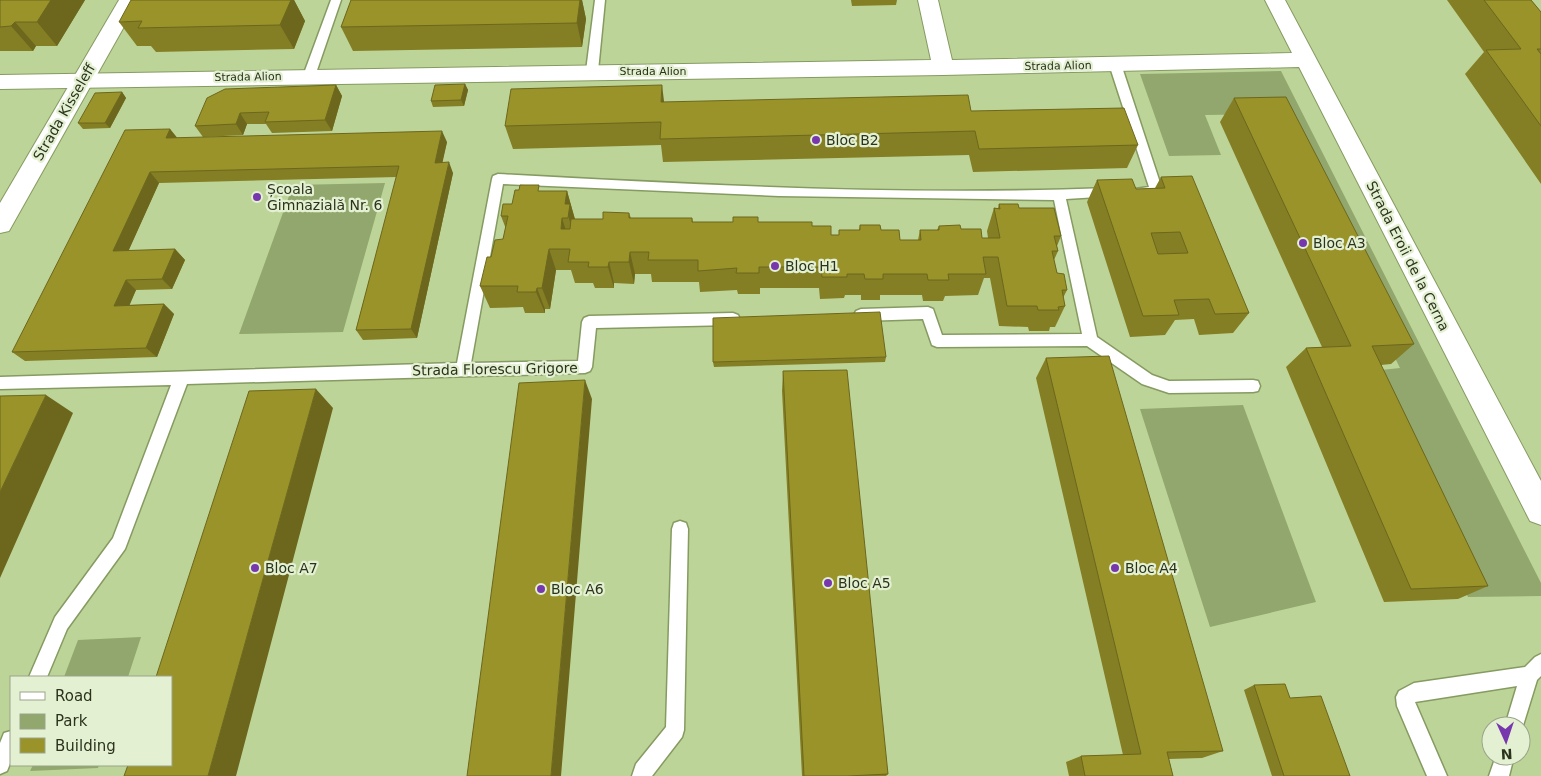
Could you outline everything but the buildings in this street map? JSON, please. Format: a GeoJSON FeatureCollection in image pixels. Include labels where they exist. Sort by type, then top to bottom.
{"type":"FeatureCollection","features":[{"type":"Feature","properties":{"kind":"street","name":"Strada Kisseleff"},"geometry":{"type":"LineString","coordinates":[[0,224],[129,0]]}},
{"type":"Feature","properties":{"kind":"street"},"geometry":{"type":"LineString","coordinates":[[928,0],[943,68]]}},
{"type":"Feature","properties":{"kind":"street","name":"Strada Eroii de la Cerna"},"geometry":{"type":"LineString","coordinates":[[1275,0],[1541,511]]}},
{"type":"Feature","properties":{"kind":"street","name":"Strada Alion"},"geometry":{"type":"LineString","coordinates":[[0,82],[592,71],[943,68],[1306,60]]}},
{"type":"Feature","properties":{"kind":"lane"},"geometry":{"type":"LineString","coordinates":[[309,76],[336,0]]}},
{"type":"Feature","properties":{"kind":"lane"},"geometry":{"type":"LineString","coordinates":[[592,71],[600,0]]}},
{"type":"Feature","properties":{"kind":"lane"},"geometry":{"type":"LineString","coordinates":[[463,368],[498,179],[669,188],[934,196],[1157,192],[1115,64]]}},
{"type":"Feature","properties":{"kind":"lane"},"geometry":{"type":"LineString","coordinates":[[1059,195],[1090,340]]}},
{"type":"Feature","properties":{"kind":"lane"},"geometry":{"type":"LineString","coordinates":[[848,316],[928,313],[937,341],[1090,340],[1147,380],[1169,387],[1253,386]]}},
{"type":"Feature","properties":{"kind":"lane","name":"Strada Florescu Grigore"},"geometry":{"type":"LineString","coordinates":[[0,383],[181,379],[463,368],[585,367],[589,322],[748,318]]}},
{"type":"Feature","properties":{"kind":"lane"},"geometry":{"type":"LineString","coordinates":[[38,676],[61,623],[120,543],[181,379]]}},
{"type":"Feature","properties":{"kind":"lane"},"geometry":{"type":"LineString","coordinates":[[642,776],[643,771],[675,730],[680,529]]}},
{"type":"Feature","properties":{"kind":"lane"},"geometry":{"type":"LineString","coordinates":[[1518,716],[1535,669]]}},
{"type":"Feature","properties":{"kind":"lane"},"geometry":{"type":"LineString","coordinates":[[1436,776],[1406,706],[1405,697],[1414,692],[1535,669]]}},
{"type":"Feature","properties":{"kind":"lane"},"geometry":{"type":"LineString","coordinates":[[0,764],[10,742]]}},
{"type":"Feature","properties":{"kind":"green space"},"geometry":{"type":"Polygon","coordinates":[[[1281,71],[1541,583],[1541,596],[1468,597],[1362,372],[1400,368],[1275,114],[1205,115],[1221,155],[1169,156],[1140,74],[1281,71]]]}},
{"type":"Feature","properties":{"kind":"green space"},"geometry":{"type":"Polygon","coordinates":[[[385,183],[343,332],[239,334],[293,185],[385,183]]]}},
{"type":"Feature","properties":{"kind":"green space"},"geometry":{"type":"Polygon","coordinates":[[[1243,405],[1316,602],[1210,627],[1140,409],[1243,405]]]}},
{"type":"Feature","properties":{"kind":"green space"},"geometry":{"type":"Polygon","coordinates":[[[141,637],[128,676],[64,676],[78,640],[141,637]]]}},
{"type":"Feature","properties":{"kind":"green space"},"geometry":{"type":"Polygon","coordinates":[[[32,766],[99,766],[98,768],[30,771],[32,766]]]}},
{"type":"Feature","properties":{"kind":"place","name":"Bloc B2"},"geometry":{"type":"Point","coordinates":[816,140]}},
{"type":"Feature","properties":{"kind":"place","name":"Școala Gimnazială Nr. 6"},"geometry":{"type":"Point","coordinates":[257,197]}},
{"type":"Feature","properties":{"kind":"place","name":"Bloc A3"},"geometry":{"type":"Point","coordinates":[1303,243]}},
{"type":"Feature","properties":{"kind":"place","name":"Bloc H1"},"geometry":{"type":"Point","coordinates":[775,266]}},
{"type":"Feature","properties":{"kind":"place","name":"Bloc A7"},"geometry":{"type":"Point","coordinates":[255,568]}},
{"type":"Feature","properties":{"kind":"place","name":"Bloc A4"},"geometry":{"type":"Point","coordinates":[1115,568]}},
{"type":"Feature","properties":{"kind":"place","name":"Bloc A5"},"geometry":{"type":"Point","coordinates":[828,583]}},
{"type":"Feature","properties":{"kind":"place","name":"Bloc A6"},"geometry":{"type":"Point","coordinates":[541,589]}}]}
